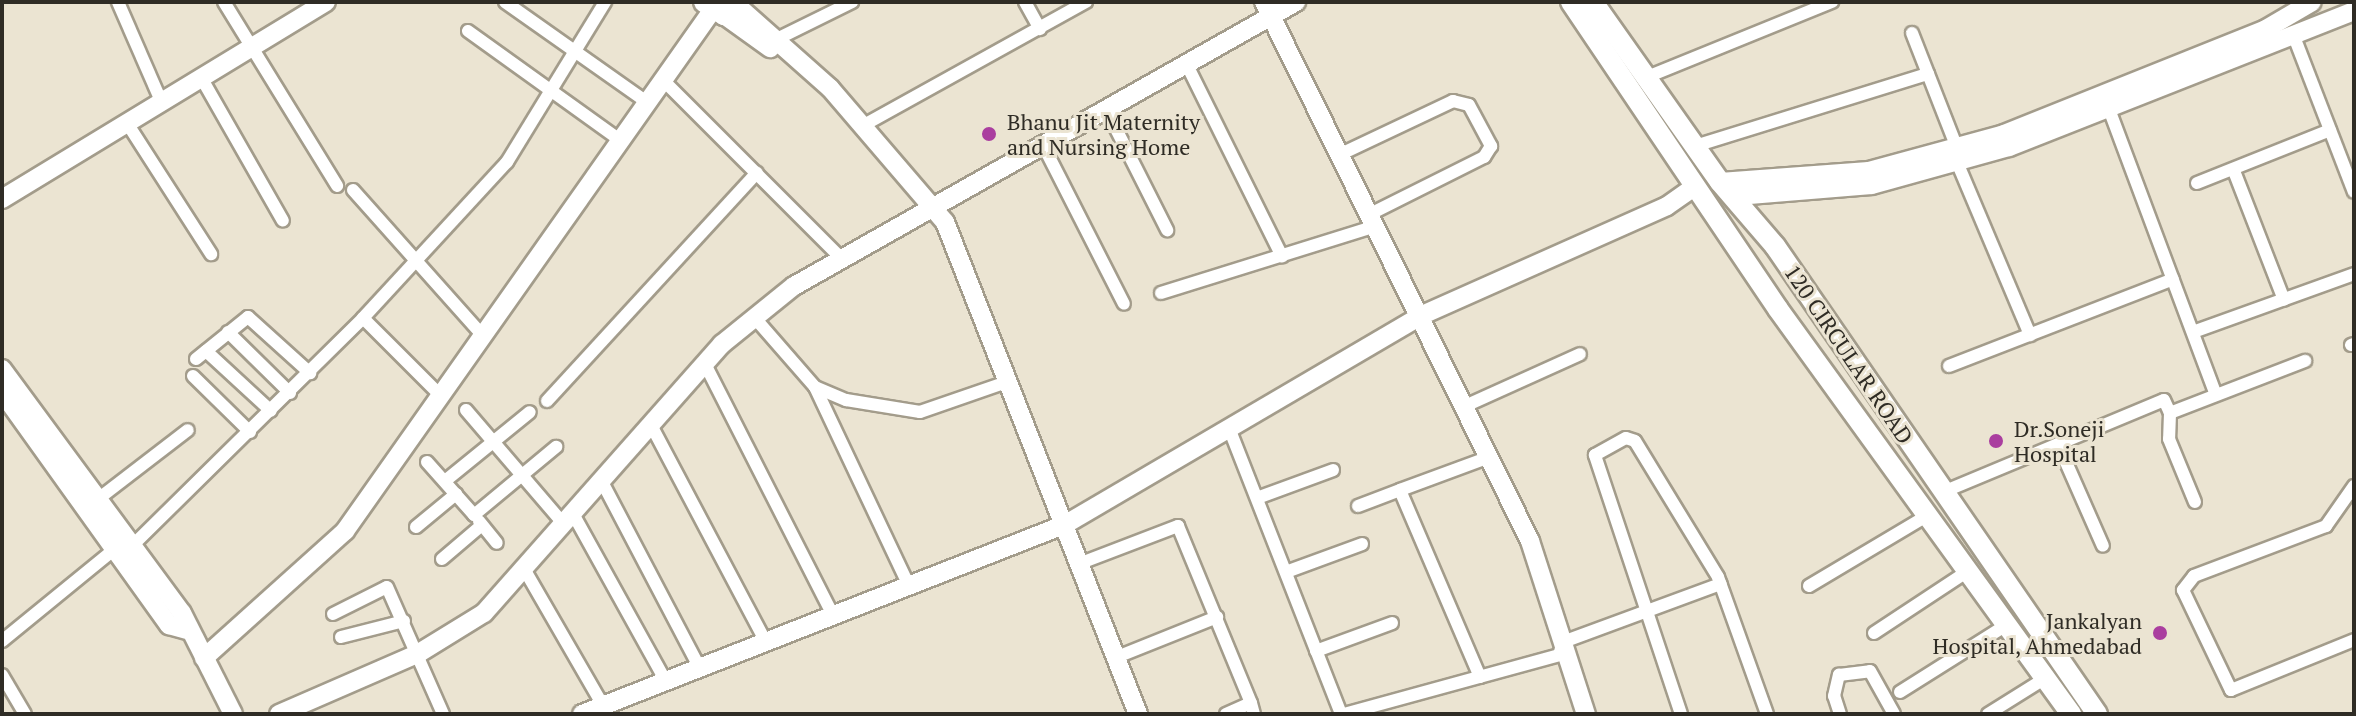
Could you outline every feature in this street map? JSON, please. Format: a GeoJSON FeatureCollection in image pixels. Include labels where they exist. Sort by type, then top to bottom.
{"type":"FeatureCollection","features":[{"type":"Feature","properties":{"kind":"main road","name":"120 CIRCULAR ROAD"},"geometry":{"type":"LineString","coordinates":[[1571,2],[2005,626],[2071,714]]}},
{"type":"Feature","properties":{"kind":"main road","name":"120 CIRCULAR ROAD"},"geometry":{"type":"LineString","coordinates":[[1593,2],[1720,182],[1737,196],[2097,714]]}},
{"type":"Feature","properties":{"kind":"main road"},"geometry":{"type":"LineString","coordinates":[[1702,194],[1720,182]]}},
{"type":"Feature","properties":{"kind":"main road"},"geometry":{"type":"LineString","coordinates":[[1702,194],[1737,196]]}},
{"type":"Feature","properties":{"kind":"street"},"geometry":{"type":"LineString","coordinates":[[118,2],[162,103]]}},
{"type":"Feature","properties":{"kind":"street"},"geometry":{"type":"LineString","coordinates":[[224,2],[337,186]]}},
{"type":"Feature","properties":{"kind":"street"},"geometry":{"type":"LineString","coordinates":[[2,199],[326,2]]}},
{"type":"Feature","properties":{"kind":"street"},"geometry":{"type":"LineString","coordinates":[[505,2],[648,103]]}},
{"type":"Feature","properties":{"kind":"street"},"geometry":{"type":"LineString","coordinates":[[2,641],[123,548],[250,432],[363,318],[507,162],[571,49],[605,2]]}},
{"type":"Feature","properties":{"kind":"street"},"geometry":{"type":"LineString","coordinates":[[777,39],[852,2]]}},
{"type":"Feature","properties":{"kind":"street"},"geometry":{"type":"LineString","coordinates":[[1025,2],[1040,29]]}},
{"type":"Feature","properties":{"kind":"street"},"geometry":{"type":"LineString","coordinates":[[864,125],[1086,2]]}},
{"type":"Feature","properties":{"kind":"street"},"geometry":{"type":"LineString","coordinates":[[279,714],[419,653],[484,613],[600,478],[705,364],[754,317],[842,259],[1186,63],[1268,9],[1296,2]]}},
{"type":"Feature","properties":{"kind":"street"},"geometry":{"type":"LineString","coordinates":[[1647,77],[1832,2]]}},
{"type":"Feature","properties":{"kind":"street"},"geometry":{"type":"LineString","coordinates":[[1737,196],[1872,185],[1957,155],[2126,87],[2312,2]]}},
{"type":"Feature","properties":{"kind":"street"},"geometry":{"type":"LineString","coordinates":[[723,5],[777,39],[864,125],[929,210],[1060,525],[1125,714]]}},
{"type":"Feature","properties":{"kind":"street"},"geometry":{"type":"LineString","coordinates":[[204,658],[345,531],[648,103],[723,5]]}},
{"type":"Feature","properties":{"kind":"street"},"geometry":{"type":"LineString","coordinates":[[723,5],[822,96],[929,210],[998,385],[1060,525],[1081,563],[1138,714]]}},
{"type":"Feature","properties":{"kind":"street"},"geometry":{"type":"LineString","coordinates":[[1268,9],[1530,541],[1586,714]]}},
{"type":"Feature","properties":{"kind":"street"},"geometry":{"type":"LineString","coordinates":[[1720,182],[1869,171],[1957,155],[2109,109],[2354,11]]}},
{"type":"Feature","properties":{"kind":"street"},"geometry":{"type":"LineString","coordinates":[[468,31],[621,141]]}},
{"type":"Feature","properties":{"kind":"street"},"geometry":{"type":"LineString","coordinates":[[1912,33],[1957,155],[2030,335]]}},
{"type":"Feature","properties":{"kind":"street"},"geometry":{"type":"LineString","coordinates":[[2293,34],[2354,192]]}},
{"type":"Feature","properties":{"kind":"street"},"geometry":{"type":"LineString","coordinates":[[1186,63],[1282,256]]}},
{"type":"Feature","properties":{"kind":"street"},"geometry":{"type":"LineString","coordinates":[[1695,146],[1928,74]]}},
{"type":"Feature","properties":{"kind":"street"},"geometry":{"type":"LineString","coordinates":[[202,79],[283,221]]}},
{"type":"Feature","properties":{"kind":"street"},"geometry":{"type":"LineString","coordinates":[[664,81],[842,259]]}},
{"type":"Feature","properties":{"kind":"street"},"geometry":{"type":"LineString","coordinates":[[1161,293],[1282,256],[1373,220],[1484,157],[1491,146],[1469,105],[1453,101],[1341,154]]}},
{"type":"Feature","properties":{"kind":"street"},"geometry":{"type":"LineString","coordinates":[[1106,109],[1167,230]]}},
{"type":"Feature","properties":{"kind":"street"},"geometry":{"type":"LineString","coordinates":[[2109,109],[2216,395]]}},
{"type":"Feature","properties":{"kind":"street"},"geometry":{"type":"LineString","coordinates":[[127,123],[211,254]]}},
{"type":"Feature","properties":{"kind":"street"},"geometry":{"type":"LineString","coordinates":[[2197,183],[2234,171],[2330,130]]}},
{"type":"Feature","properties":{"kind":"street"},"geometry":{"type":"LineString","coordinates":[[1043,145],[1124,304]]}},
{"type":"Feature","properties":{"kind":"street"},"geometry":{"type":"LineString","coordinates":[[2234,171],[2284,300]]}},
{"type":"Feature","properties":{"kind":"street"},"geometry":{"type":"LineString","coordinates":[[547,401],[757,173]]}},
{"type":"Feature","properties":{"kind":"street"},"geometry":{"type":"LineString","coordinates":[[353,190],[412,263],[482,335]]}},
{"type":"Feature","properties":{"kind":"street"},"geometry":{"type":"LineString","coordinates":[[582,714],[764,638],[833,615],[907,582],[1060,525],[1420,316],[1667,206],[1702,194]]}},
{"type":"Feature","properties":{"kind":"street"},"geometry":{"type":"LineString","coordinates":[[2193,332],[2354,274]]}},
{"type":"Feature","properties":{"kind":"street"},"geometry":{"type":"LineString","coordinates":[[1949,366],[2173,279]]}},
{"type":"Feature","properties":{"kind":"street"},"geometry":{"type":"LineString","coordinates":[[271,411],[201,355],[248,317],[310,373]]}},
{"type":"Feature","properties":{"kind":"street"},"geometry":{"type":"LineString","coordinates":[[754,317],[815,387],[907,582]]}},
{"type":"Feature","properties":{"kind":"street"},"geometry":{"type":"LineString","coordinates":[[363,318],[441,396]]}},
{"type":"Feature","properties":{"kind":"street"},"geometry":{"type":"LineString","coordinates":[[228,332],[290,393]]}},
{"type":"Feature","properties":{"kind":"street"},"geometry":{"type":"LineString","coordinates":[[1465,406],[1580,354]]}},
{"type":"Feature","properties":{"kind":"street"},"geometry":{"type":"LineString","coordinates":[[2170,413],[2305,361]]}},
{"type":"Feature","properties":{"kind":"street"},"geometry":{"type":"LineString","coordinates":[[705,364],[833,615]]}},
{"type":"Feature","properties":{"kind":"street"},"geometry":{"type":"LineString","coordinates":[[2,369],[98,499],[123,548]]}},
{"type":"Feature","properties":{"kind":"street"},"geometry":{"type":"LineString","coordinates":[[193,376],[250,432]]}},
{"type":"Feature","properties":{"kind":"street"},"geometry":{"type":"LineString","coordinates":[[815,387],[920,412],[998,385]]}},
{"type":"Feature","properties":{"kind":"street"},"geometry":{"type":"LineString","coordinates":[[2,392],[123,548],[182,613],[186,630],[233,714]]}},
{"type":"Feature","properties":{"kind":"street"},"geometry":{"type":"LineString","coordinates":[[1943,492],[2164,400],[2170,413],[2169,439],[2195,502]]}},
{"type":"Feature","properties":{"kind":"street"},"geometry":{"type":"LineString","coordinates":[[466,410],[523,476],[568,517],[664,678]]}},
{"type":"Feature","properties":{"kind":"street"},"geometry":{"type":"LineString","coordinates":[[445,481],[530,412]]}},
{"type":"Feature","properties":{"kind":"street"},"geometry":{"type":"LineString","coordinates":[[651,425],[764,638]]}},
{"type":"Feature","properties":{"kind":"street"},"geometry":{"type":"LineString","coordinates":[[1229,428],[1342,714],[1559,655],[1563,642]]}},
{"type":"Feature","properties":{"kind":"street"},"geometry":{"type":"LineString","coordinates":[[98,499],[188,430]]}},
{"type":"Feature","properties":{"kind":"street"},"geometry":{"type":"LineString","coordinates":[[1681,714],[1595,455],[1626,438],[1635,441],[1721,584],[1767,714]]}},
{"type":"Feature","properties":{"kind":"street"},"geometry":{"type":"LineString","coordinates":[[2058,444],[2103,546]]}},
{"type":"Feature","properties":{"kind":"street"},"geometry":{"type":"LineString","coordinates":[[442,559],[478,520],[556,447]]}},
{"type":"Feature","properties":{"kind":"street"},"geometry":{"type":"LineString","coordinates":[[1358,506],[1489,457]]}},
{"type":"Feature","properties":{"kind":"street"},"geometry":{"type":"LineString","coordinates":[[427,462],[497,543]]}},
{"type":"Feature","properties":{"kind":"street"},"geometry":{"type":"LineString","coordinates":[[1257,498],[1333,470]]}},
{"type":"Feature","properties":{"kind":"street"},"geometry":{"type":"LineString","coordinates":[[600,478],[698,665]]}},
{"type":"Feature","properties":{"kind":"street"},"geometry":{"type":"LineString","coordinates":[[2354,486],[2350,503],[2326,526],[2194,576],[2183,590],[2231,690],[2354,640]]}},
{"type":"Feature","properties":{"kind":"street"},"geometry":{"type":"LineString","coordinates":[[1400,490],[1480,677]]}},
{"type":"Feature","properties":{"kind":"street"},"geometry":{"type":"LineString","coordinates":[[416,527],[456,494]]}},
{"type":"Feature","properties":{"kind":"street"},"geometry":{"type":"LineString","coordinates":[[1809,586],[1928,515]]}},
{"type":"Feature","properties":{"kind":"street"},"geometry":{"type":"LineString","coordinates":[[1081,563],[1178,526],[1252,709],[1226,714]]}},
{"type":"Feature","properties":{"kind":"street"},"geometry":{"type":"LineString","coordinates":[[1286,572],[1362,544]]}},
{"type":"Feature","properties":{"kind":"street"},"geometry":{"type":"LineString","coordinates":[[523,567],[602,704]]}},
{"type":"Feature","properties":{"kind":"street"},"geometry":{"type":"LineString","coordinates":[[1874,633],[1968,571]]}},
{"type":"Feature","properties":{"kind":"street"},"geometry":{"type":"LineString","coordinates":[[1563,642],[1721,584]]}},
{"type":"Feature","properties":{"kind":"street"},"geometry":{"type":"LineString","coordinates":[[333,614],[387,587],[419,653],[443,714]]}},
{"type":"Feature","properties":{"kind":"street"},"geometry":{"type":"LineString","coordinates":[[1117,657],[1217,617]]}},
{"type":"Feature","properties":{"kind":"street"},"geometry":{"type":"LineString","coordinates":[[341,637],[404,621]]}},
{"type":"Feature","properties":{"kind":"street"},"geometry":{"type":"LineString","coordinates":[[1316,651],[1392,623]]}},
{"type":"Feature","properties":{"kind":"street"},"geometry":{"type":"LineString","coordinates":[[1900,692],[2005,626]]}},
{"type":"Feature","properties":{"kind":"street"},"geometry":{"type":"LineString","coordinates":[[1840,714],[1834,696],[1839,675],[1870,671],[1894,714]]}},
{"type":"Feature","properties":{"kind":"street"},"geometry":{"type":"LineString","coordinates":[[2,675],[25,714]]}},
{"type":"Feature","properties":{"kind":"street"},"geometry":{"type":"LineString","coordinates":[[1988,714],[2044,679]]}},
{"type":"Feature","properties":{"kind":"place","name":"Bhanu Jit Maternity and Nursing Home"},"geometry":{"type":"Point","coordinates":[989,134]}},
{"type":"Feature","properties":{"kind":"place","name":"Dr.Soneji Hospital"},"geometry":{"type":"Point","coordinates":[1996,441]}},
{"type":"Feature","properties":{"kind":"place","name":"Jankalyan Hospital, Ahmedabad"},"geometry":{"type":"Point","coordinates":[2160,633]}}]}
